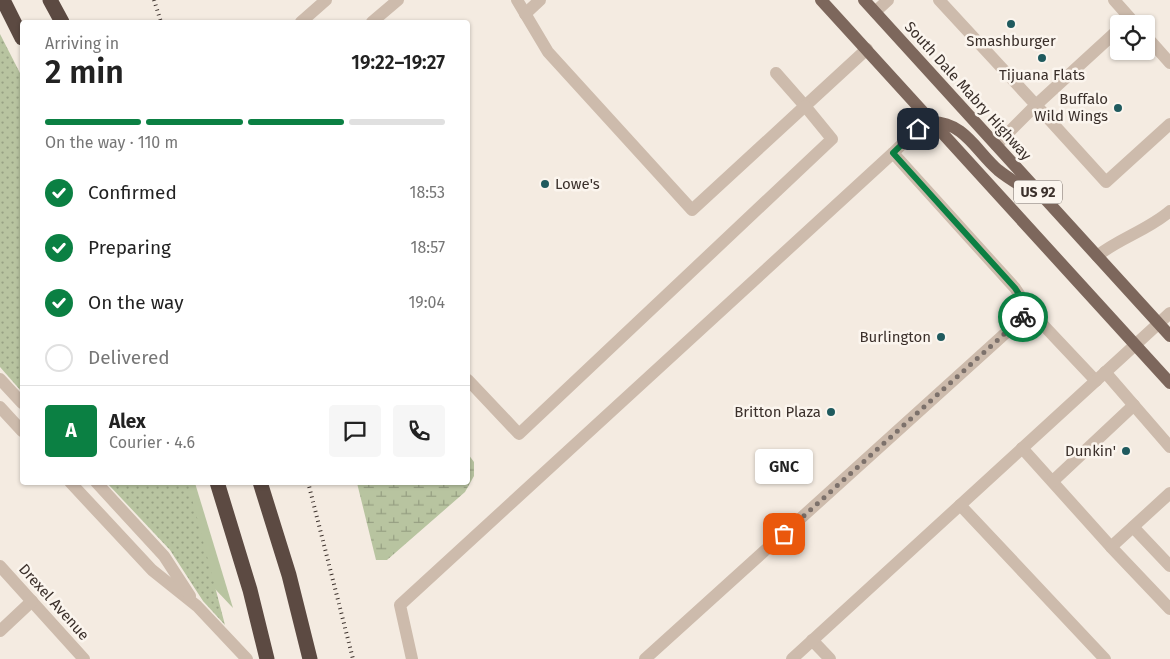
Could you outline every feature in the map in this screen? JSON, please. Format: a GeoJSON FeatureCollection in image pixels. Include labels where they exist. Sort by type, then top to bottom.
{"type":"FeatureCollection","features":[{"type":"Feature","properties":{"kind":"highway"},"geometry":{"type":"LineString","coordinates":[[3,0],[20,34]]}},
{"type":"Feature","properties":{"kind":"highway"},"geometry":{"type":"LineString","coordinates":[[50,0],[61,20]]}},
{"type":"Feature","properties":{"kind":"highway"},"geometry":{"type":"LineString","coordinates":[[218,485],[250,590],[267,659]]}},
{"type":"Feature","properties":{"kind":"highway"},"geometry":{"type":"LineString","coordinates":[[261,485],[289,575],[310,656]]}},
{"type":"Feature","properties":{"kind":"main road","name":"US 92"},"geometry":{"type":"LineString","coordinates":[[821,0],[1170,383]]}},
{"type":"Feature","properties":{"kind":"main road","name":"South Dale Mabry Highway"},"geometry":{"type":"LineString","coordinates":[[864,0],[1170,336]]}},
{"type":"Feature","properties":{"kind":"main road"},"geometry":{"type":"LineString","coordinates":[[931,120],[942,122],[961,131],[998,170],[1050,205]]}},
{"type":"Feature","properties":{"kind":"street"},"geometry":{"type":"LineString","coordinates":[[304,20],[326,0]]}},
{"type":"Feature","properties":{"kind":"street"},"geometry":{"type":"LineString","coordinates":[[374,20],[398,0]]}},
{"type":"Feature","properties":{"kind":"street"},"geometry":{"type":"LineString","coordinates":[[517,0],[548,52],[692,210],[867,49]]}},
{"type":"Feature","properties":{"kind":"street"},"geometry":{"type":"LineString","coordinates":[[525,14],[540,0]]}},
{"type":"Feature","properties":{"kind":"street"},"geometry":{"type":"LineString","coordinates":[[875,12],[888,0]]}},
{"type":"Feature","properties":{"kind":"street"},"geometry":{"type":"LineString","coordinates":[[939,0],[1106,182],[1170,124]]}},
{"type":"Feature","properties":{"kind":"street"},"geometry":{"type":"LineString","coordinates":[[1114,0],[1125,15]]}},
{"type":"Feature","properties":{"kind":"street"},"geometry":{"type":"LineString","coordinates":[[996,145],[1110,36]]}},
{"type":"Feature","properties":{"kind":"street"},"geometry":{"type":"LineString","coordinates":[[1155,46],[1170,63]]}},
{"type":"Feature","properties":{"kind":"street"},"geometry":{"type":"LineString","coordinates":[[470,382],[519,434],[832,139],[776,73]]}},
{"type":"Feature","properties":{"kind":"street"},"geometry":{"type":"LineString","coordinates":[[412,659],[400,605],[931,120]]}},
{"type":"Feature","properties":{"kind":"street"},"geometry":{"type":"LineString","coordinates":[[893,153],[1015,288],[1030,311],[1134,405],[1170,447]]}},
{"type":"Feature","properties":{"kind":"street"},"geometry":{"type":"LineString","coordinates":[[1097,256],[1108,247],[1157,223],[1170,211]]}},
{"type":"Feature","properties":{"kind":"street"},"geometry":{"type":"LineString","coordinates":[[645,659],[1030,311]]}},
{"type":"Feature","properties":{"kind":"street"},"geometry":{"type":"LineString","coordinates":[[792,659],[1170,313]]}},
{"type":"Feature","properties":{"kind":"street"},"geometry":{"type":"LineString","coordinates":[[0,379],[20,401]]}},
{"type":"Feature","properties":{"kind":"street"},"geometry":{"type":"LineString","coordinates":[[1053,481],[1134,405]]}},
{"type":"Feature","properties":{"kind":"street"},"geometry":{"type":"LineString","coordinates":[[0,407],[20,429]]}},
{"type":"Feature","properties":{"kind":"street"},"geometry":{"type":"LineString","coordinates":[[1022,448],[1111,548],[1170,609]]}},
{"type":"Feature","properties":{"kind":"street"},"geometry":{"type":"LineString","coordinates":[[73,485],[152,570],[197,606],[247,659]]}},
{"type":"Feature","properties":{"kind":"street"},"geometry":{"type":"LineString","coordinates":[[99,485],[164,556],[197,606]]}},
{"type":"Feature","properties":{"kind":"street"},"geometry":{"type":"LineString","coordinates":[[1111,548],[1170,493]]}},
{"type":"Feature","properties":{"kind":"street"},"geometry":{"type":"LineString","coordinates":[[960,505],[1105,659]]}},
{"type":"Feature","properties":{"kind":"street"},"geometry":{"type":"LineString","coordinates":[[1133,527],[1170,566]]}},
{"type":"Feature","properties":{"kind":"street","name":"Drexel Avenue"},"geometry":{"type":"LineString","coordinates":[[0,566],[84,659]]}},
{"type":"Feature","properties":{"kind":"street"},"geometry":{"type":"LineString","coordinates":[[0,631],[32,601]]}},
{"type":"Feature","properties":{"kind":"street"},"geometry":{"type":"LineString","coordinates":[[812,640],[830,659]]}},
{"type":"Feature","properties":{"kind":"green space"},"geometry":{"type":"Polygon","coordinates":[[[0,34],[20,73],[20,390],[0,367],[0,34]]]}},
{"type":"Feature","properties":{"kind":"green space"},"geometry":{"type":"Polygon","coordinates":[[[470,457],[474,462],[474,476],[470,483],[470,457]]]}},
{"type":"Feature","properties":{"kind":"green space"},"geometry":{"type":"Polygon","coordinates":[[[109,485],[189,485],[225,625],[203,601],[170,550],[109,485]]]}},
{"type":"Feature","properties":{"kind":"green space"},"geometry":{"type":"Polygon","coordinates":[[[117,485],[196,485],[233,608],[117,485]]]}},
{"type":"Feature","properties":{"kind":"green space"},"geometry":{"type":"Polygon","coordinates":[[[357,485],[469,485],[465,492],[387,560],[376,560],[357,485]]]}},
{"type":"Feature","properties":{"kind":"railway"},"geometry":{"type":"LineString","coordinates":[[154,0],[160,20]]}},
{"type":"Feature","properties":{"kind":"railway"},"geometry":{"type":"LineString","coordinates":[[309,485],[353,659]]}},
{"type":"Feature","properties":{"kind":"way so far"},"geometry":{"type":"LineString","coordinates":[[784,534],[1023,317]]}},
{"type":"Feature","properties":{"kind":"place","name":"Smashburger"},"geometry":{"type":"Point","coordinates":[1011,24]}},
{"type":"Feature","properties":{"kind":"place","name":"Tijuana Flats"},"geometry":{"type":"Point","coordinates":[1042,58]}},
{"type":"Feature","properties":{"kind":"place","name":"Buffalo Wild Wings"},"geometry":{"type":"Point","coordinates":[1118,108]}},
{"type":"Feature","properties":{"kind":"place","name":"Lowe's"},"geometry":{"type":"Point","coordinates":[545,184]}},
{"type":"Feature","properties":{"kind":"place","name":"Burlington"},"geometry":{"type":"Point","coordinates":[941,337]}},
{"type":"Feature","properties":{"kind":"place","name":"Britton Plaza"},"geometry":{"type":"Point","coordinates":[831,412]}},
{"type":"Feature","properties":{"kind":"place","name":"Dunkin'"},"geometry":{"type":"Point","coordinates":[1126,451]}},
{"type":"Feature","properties":{"kind":"place","name":"GNC"},"geometry":{"type":"Point","coordinates":[784,534]}},
{"type":"Feature","properties":{"kind":"route"},"geometry":{"type":"LineString","coordinates":[[918,129],[893,153],[1015,288],[1030,311],[1023,317]]}}]}
